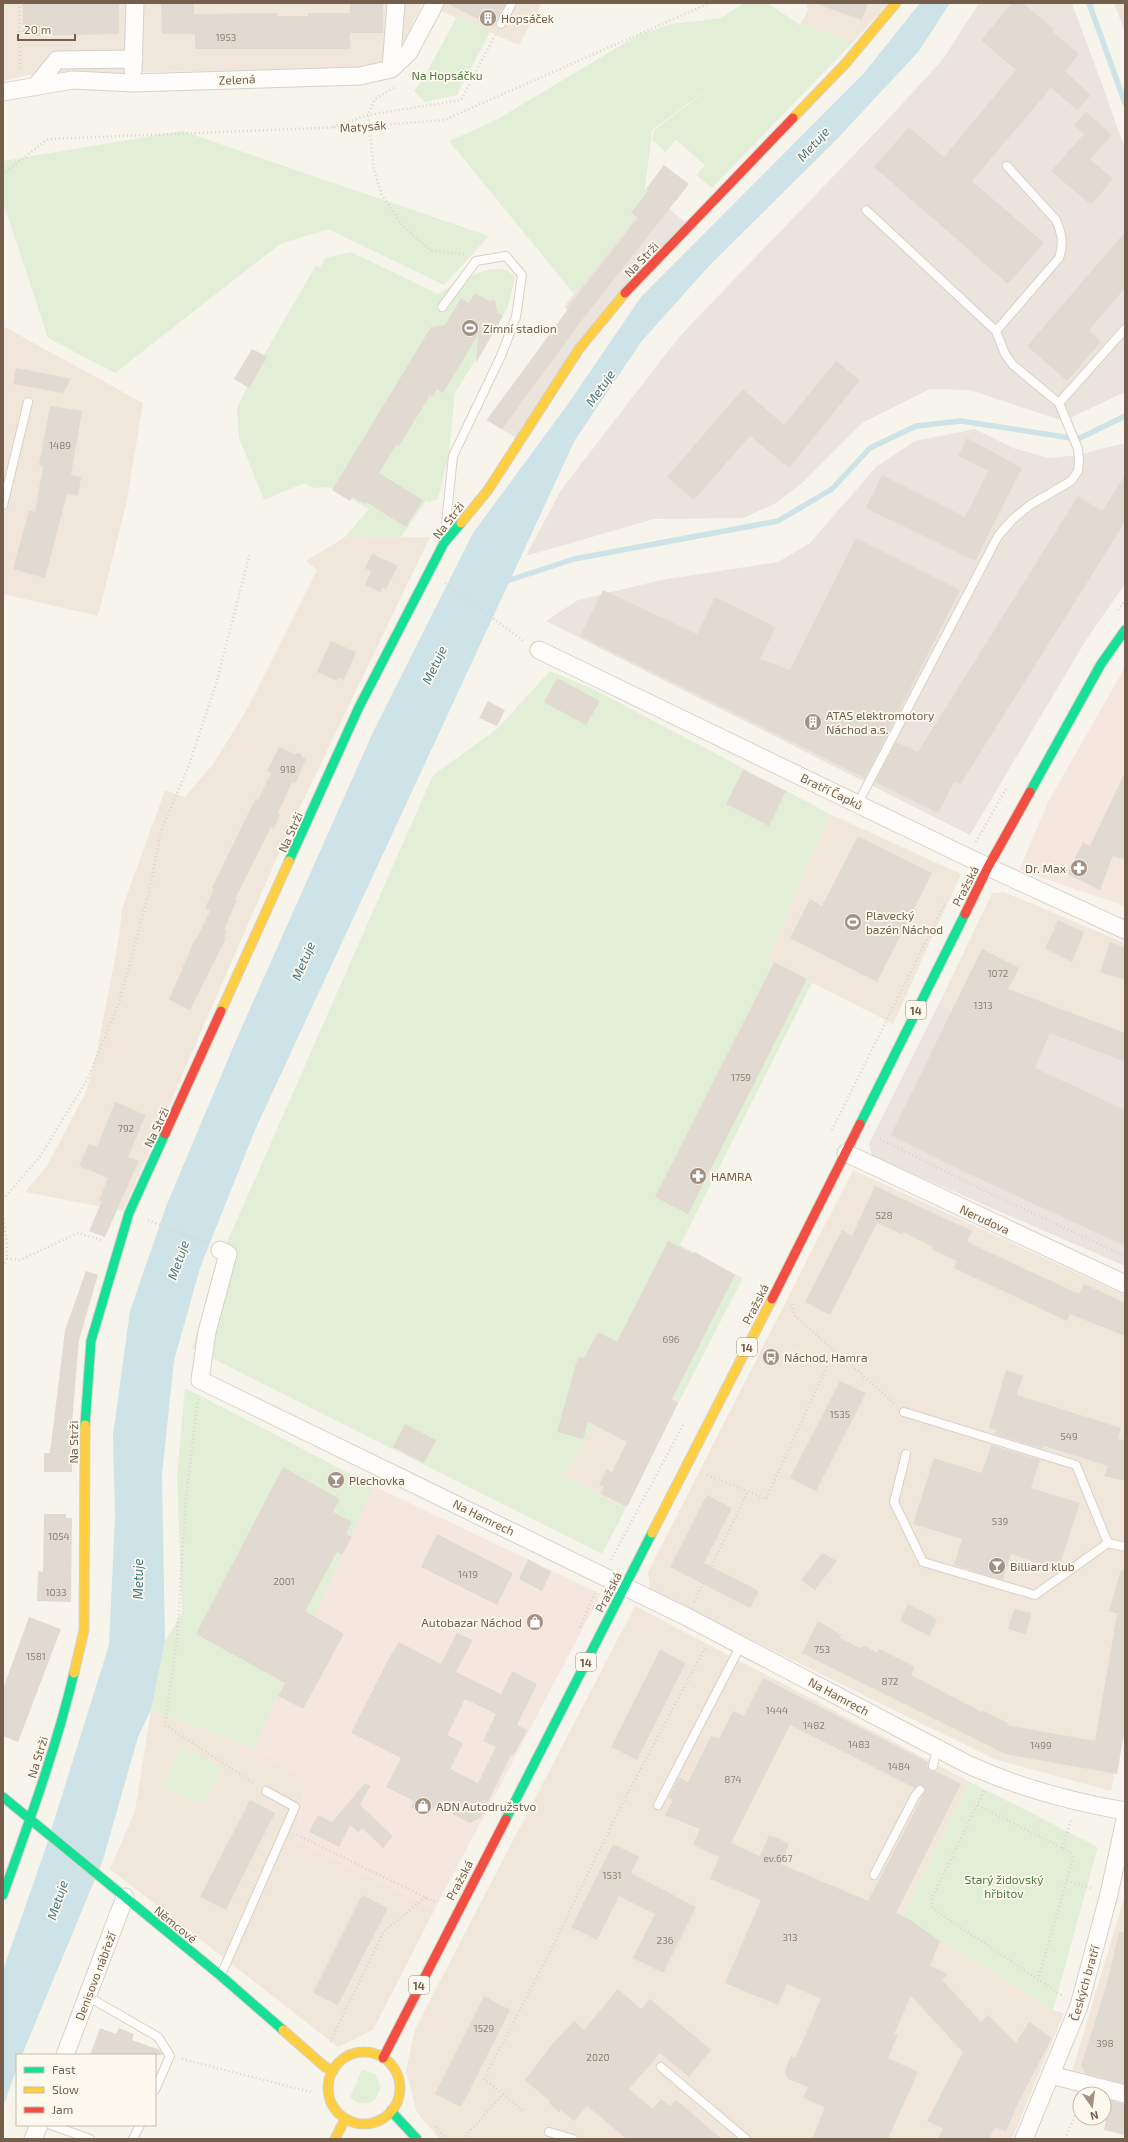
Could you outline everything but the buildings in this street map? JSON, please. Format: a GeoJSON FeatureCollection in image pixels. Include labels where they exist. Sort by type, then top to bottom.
{"type":"FeatureCollection","features":[{"type":"Feature","properties":{"kind":"street"},"geometry":{"type":"LineString","coordinates":[[133,83],[135,3]]}},
{"type":"Feature","properties":{"kind":"street"},"geometry":{"type":"LineString","coordinates":[[391,69],[396,3]]}},
{"type":"Feature","properties":{"kind":"street"},"geometry":{"type":"LineString","coordinates":[[391,69],[409,52],[435,3]]}},
{"type":"Feature","properties":{"kind":"street","name":"Na Strži"},"geometry":{"type":"LineString","coordinates":[[3,1895],[30,1820],[67,1701],[84,1630],[85,1407],[90,1348],[119,1245],[129,1213],[359,707],[444,543],[488,490],[580,349],[630,287],[845,64],[896,3]]}},
{"type":"Feature","properties":{"kind":"street"},"geometry":{"type":"LineString","coordinates":[[27,88],[57,60],[134,59]]}},
{"type":"Feature","properties":{"kind":"street","name":"Zelená"},"geometry":{"type":"LineString","coordinates":[[3,92],[73,80],[133,83],[360,76],[391,69]]}},
{"type":"Feature","properties":{"kind":"street","name":"Pražská"},"geometry":{"type":"LineString","coordinates":[[383,2058],[456,1913],[544,1746],[624,1586],[846,1153],[988,867],[1101,664],[1125,630]]}},
{"type":"Feature","properties":{"kind":"street","name":"Bratří Čapků"},"geometry":{"type":"LineString","coordinates":[[539,650],[988,867],[1125,930]]}},
{"type":"Feature","properties":{"kind":"street","name":"Nerudova"},"geometry":{"type":"LineString","coordinates":[[846,1153],[1125,1284]]}},
{"type":"Feature","properties":{"kind":"street"},"geometry":{"type":"LineString","coordinates":[[200,1380],[207,1332],[228,1254],[215,1248]]}},
{"type":"Feature","properties":{"kind":"street","name":"Na Hamrech"},"geometry":{"type":"LineString","coordinates":[[200,1380],[687,1617],[991,1775],[1078,1802],[1125,1811]]}},
{"type":"Feature","properties":{"kind":"street","name":"Němcové"},"geometry":{"type":"LineString","coordinates":[[3,1797],[221,1976],[332,2071]]}},
{"type":"Feature","properties":{"kind":"street","name":"Českých bratří"},"geometry":{"type":"LineString","coordinates":[[1024,2139],[1052,2075],[1079,2006],[1109,1894],[1125,1820]]}},
{"type":"Feature","properties":{"kind":"street","name":"Denisovo nábřeží"},"geometry":{"type":"LineString","coordinates":[[65,2054],[125,1897]]}},
{"type":"Feature","properties":{"kind":"street"},"geometry":{"type":"LineString","coordinates":[[366,2052],[383,2058],[391,2064],[399,2083],[398,2098],[391,2111],[383,2118],[364,2124],[345,2118],[337,2112],[331,2102],[328,2092],[332,2071],[338,2063],[356,2053],[366,2052]]}},
{"type":"Feature","properties":{"kind":"street"},"geometry":{"type":"LineString","coordinates":[[1052,2075],[1125,2094]]}},
{"type":"Feature","properties":{"kind":"street"},"geometry":{"type":"LineString","coordinates":[[391,2111],[417,2139]]}},
{"type":"Feature","properties":{"kind":"street"},"geometry":{"type":"LineString","coordinates":[[335,2139],[345,2118]]}},
{"type":"Feature","properties":{"kind":"street"},"geometry":{"type":"LineString","coordinates":[[33,2139],[39,2126]]}},
{"type":"Feature","properties":{"kind":"lane"},"geometry":{"type":"LineString","coordinates":[[501,24],[512,3]]}},
{"type":"Feature","properties":{"kind":"lane"},"geometry":{"type":"LineString","coordinates":[[996,331],[1059,258],[1063,246],[1060,230],[1056,220],[1007,166]]}},
{"type":"Feature","properties":{"kind":"lane"},"geometry":{"type":"LineString","coordinates":[[858,803],[998,536],[1013,519],[1030,505],[1071,481],[1078,471],[1078,449],[1059,403],[1013,365],[1005,354],[996,331],[866,210]]}},
{"type":"Feature","properties":{"kind":"lane"},"geometry":{"type":"LineString","coordinates":[[442,307],[476,261],[506,256],[522,275],[516,317],[501,356],[453,456],[444,543]]}},
{"type":"Feature","properties":{"kind":"lane"},"geometry":{"type":"LineString","coordinates":[[1059,403],[1125,329]]}},
{"type":"Feature","properties":{"kind":"lane"},"geometry":{"type":"LineString","coordinates":[[3,505],[28,402]]}},
{"type":"Feature","properties":{"kind":"lane"},"geometry":{"type":"LineString","coordinates":[[904,1412],[1076,1465],[1108,1543]]}},
{"type":"Feature","properties":{"kind":"lane"},"geometry":{"type":"LineString","coordinates":[[906,1454],[894,1502],[922,1562],[1035,1595],[1108,1543],[1125,1547]]}},
{"type":"Feature","properties":{"kind":"lane"},"geometry":{"type":"LineString","coordinates":[[658,1805],[741,1645]]}},
{"type":"Feature","properties":{"kind":"lane"},"geometry":{"type":"LineString","coordinates":[[933,1766],[937,1748]]}},
{"type":"Feature","properties":{"kind":"lane"},"geometry":{"type":"LineString","coordinates":[[874,1876],[915,1796],[920,1790]]}},
{"type":"Feature","properties":{"kind":"lane"},"geometry":{"type":"LineString","coordinates":[[221,1976],[295,1807],[266,1791]]}},
{"type":"Feature","properties":{"kind":"lane"},"geometry":{"type":"LineString","coordinates":[[88,1996],[158,2037],[170,2056],[156,2088]]}},
{"type":"Feature","properties":{"kind":"lane"},"geometry":{"type":"LineString","coordinates":[[661,2067],[746,2139]]}},
{"type":"Feature","properties":{"kind":"lane"},"geometry":{"type":"LineString","coordinates":[[53,2126],[90,2139]]}},
{"type":"Feature","properties":{"kind":"lane"},"geometry":{"type":"LineString","coordinates":[[134,2139],[140,2126]]}},
{"type":"Feature","properties":{"kind":"lane"},"geometry":{"type":"LineString","coordinates":[[549,2132],[573,2139]]}},
{"type":"Feature","properties":{"kind":"path"},"geometry":{"type":"LineString","coordinates":[[18,3],[27,88]]}},
{"type":"Feature","properties":{"kind":"path","name":"Matysák"},"geometry":{"type":"LineString","coordinates":[[3,174],[48,140],[369,126],[444,120],[710,3]]}},
{"type":"Feature","properties":{"kind":"path"},"geometry":{"type":"LineString","coordinates":[[328,128],[368,115],[461,100],[501,24]]}},
{"type":"Feature","properties":{"kind":"path"},"geometry":{"type":"LineString","coordinates":[[391,69],[398,86],[375,99],[368,115],[374,170],[382,194],[403,226],[430,250],[464,254]]}},
{"type":"Feature","properties":{"kind":"path"},"geometry":{"type":"LineString","coordinates":[[3,1199],[39,1158],[87,1080],[119,1003],[148,896],[161,831],[188,765],[216,684],[250,553]]}},
{"type":"Feature","properties":{"kind":"path"},"geometry":{"type":"LineString","coordinates":[[440,579],[520,639]]}},
{"type":"Feature","properties":{"kind":"path"},"geometry":{"type":"LineString","coordinates":[[875,1043],[948,897]]}},
{"type":"Feature","properties":{"kind":"path"},"geometry":{"type":"LineString","coordinates":[[880,1139],[994,1196],[1125,1256]]}},
{"type":"Feature","properties":{"kind":"path"},"geometry":{"type":"LineString","coordinates":[[3,1215],[5,1258],[3,1266]]}},
{"type":"Feature","properties":{"kind":"path"},"geometry":{"type":"LineString","coordinates":[[155,1223],[215,1248]]}},
{"type":"Feature","properties":{"kind":"path"},"geometry":{"type":"LineString","coordinates":[[5,1258],[20,1260],[78,1233],[119,1245]]}},
{"type":"Feature","properties":{"kind":"path"},"geometry":{"type":"LineString","coordinates":[[792,1301],[794,1315],[904,1412]]}},
{"type":"Feature","properties":{"kind":"path"},"geometry":{"type":"LineString","coordinates":[[706,1475],[766,1499],[834,1351]]}},
{"type":"Feature","properties":{"kind":"path"},"geometry":{"type":"LineString","coordinates":[[200,1380],[186,1497],[177,1639],[166,1725],[266,1791]]}},
{"type":"Feature","properties":{"kind":"path"},"geometry":{"type":"LineString","coordinates":[[687,1617],[748,1491]]}},
{"type":"Feature","properties":{"kind":"path"},"geometry":{"type":"LineString","coordinates":[[523,2111],[484,2079],[548,1956],[622,1804],[714,1631]]}},
{"type":"Feature","properties":{"kind":"path"},"geometry":{"type":"LineString","coordinates":[[991,1775],[978,1805],[931,1900],[933,1910],[1079,2006]]}},
{"type":"Feature","properties":{"kind":"path"},"geometry":{"type":"LineString","coordinates":[[1062,1848],[1078,1802]]}},
{"type":"Feature","properties":{"kind":"path"},"geometry":{"type":"LineString","coordinates":[[978,1805],[1070,1852],[1073,1860],[1038,1979]]}},
{"type":"Feature","properties":{"kind":"path"},"geometry":{"type":"LineString","coordinates":[[286,1830],[437,1903]]}},
{"type":"Feature","properties":{"kind":"path"},"geometry":{"type":"LineString","coordinates":[[1067,1881],[1109,1894]]}},
{"type":"Feature","properties":{"kind":"path"},"geometry":{"type":"LineString","coordinates":[[330,2042],[384,1931],[426,1897]]}},
{"type":"Feature","properties":{"kind":"path"},"geometry":{"type":"LineString","coordinates":[[170,2056],[312,2092]]}},
{"type":"Feature","properties":{"kind":"path"},"geometry":{"type":"LineString","coordinates":[[463,2139],[503,2094]]}},
{"type":"Feature","properties":{"kind":"path"},"geometry":{"type":"LineString","coordinates":[[430,2122],[447,2139]]}},
{"type":"Feature","properties":{"kind":"path"},"geometry":{"type":"LineString","coordinates":[[1066,2139],[1072,2123]]}},
{"type":"Feature","properties":{"kind":"shaded area"},"geometry":{"type":"Polygon","coordinates":[[[3,3],[422,3],[402,46],[380,67],[28,75],[3,81],[3,3]]]}},
{"type":"Feature","properties":{"kind":"shaded area"},"geometry":{"type":"Polygon","coordinates":[[[422,3],[542,3],[519,45],[422,3]]]}},
{"type":"Feature","properties":{"kind":"shaded area"},"geometry":{"type":"Polygon","coordinates":[[[806,3],[889,3],[853,42],[801,23],[808,10],[806,3]]]}},
{"type":"Feature","properties":{"kind":"shaded area"},"geometry":{"type":"Polygon","coordinates":[[[979,3],[1072,3],[1125,149],[1125,392],[1064,421],[970,390],[930,389],[862,423],[802,483],[776,503],[743,518],[654,519],[526,556],[561,490],[679,337],[893,114],[943,59],[979,3]]]}},
{"type":"Feature","properties":{"kind":"shaded area"},"geometry":{"type":"Polygon","coordinates":[[[1114,3],[1125,3],[1125,32],[1114,3]]]}},
{"type":"Feature","properties":{"kind":"shaded area"},"geometry":{"type":"Polygon","coordinates":[[[647,191],[690,226],[580,354],[525,443],[486,420],[568,311],[564,307],[635,217],[630,213],[647,191]]]}},
{"type":"Feature","properties":{"kind":"shaded area"},"geometry":{"type":"Polygon","coordinates":[[[3,326],[143,403],[126,505],[98,616],[3,594],[3,326]]]}},
{"type":"Feature","properties":{"kind":"shaded area"},"geometry":{"type":"Polygon","coordinates":[[[975,429],[1013,448],[1048,458],[1078,455],[1125,443],[1125,584],[1086,640],[970,835],[546,621],[578,600],[661,580],[778,562],[810,543],[876,467],[915,441],[975,429]]]}},
{"type":"Feature","properties":{"kind":"shaded area"},"geometry":{"type":"Polygon","coordinates":[[[430,537],[289,830],[123,1211],[25,1192],[47,1166],[86,1092],[97,1052],[119,937],[122,909],[165,790],[185,797],[213,764],[245,713],[317,570],[306,561],[344,538],[430,537]]]}},
{"type":"Feature","properties":{"kind":"shaded area"},"geometry":{"type":"Polygon","coordinates":[[[1125,667],[1125,906],[1019,870],[1048,802],[1125,667]]]}},
{"type":"Feature","properties":{"kind":"shaded area"},"geometry":{"type":"Polygon","coordinates":[[[830,814],[961,874],[893,1024],[767,960],[830,814]]]}},
{"type":"Feature","properties":{"kind":"shaded area"},"geometry":{"type":"Polygon","coordinates":[[[1004,892],[1125,943],[1125,1032],[1029,997],[1010,1039],[939,1004],[992,893],[1004,892]]]}},
{"type":"Feature","properties":{"kind":"shaded area"},"geometry":{"type":"Polygon","coordinates":[[[1029,997],[1125,1032],[1125,1266],[872,1156],[869,1144],[939,1004],[1009,1039],[1029,997]]]}},
{"type":"Feature","properties":{"kind":"shaded area"},"geometry":{"type":"Polygon","coordinates":[[[853,1170],[1125,1295],[1125,1717],[1111,1791],[994,1759],[650,1590],[648,1572],[853,1170]]]}},
{"type":"Feature","properties":{"kind":"shaded area"},"geometry":{"type":"Polygon","coordinates":[[[625,1376],[680,1400],[626,1508],[563,1476],[625,1376]]]}},
{"type":"Feature","properties":{"kind":"shaded area"},"geometry":{"type":"Polygon","coordinates":[[[374,1486],[601,1594],[435,1909],[294,1839],[306,1780],[254,1748],[374,1486]]]}},
{"type":"Feature","properties":{"kind":"shaded area"},"geometry":{"type":"Polygon","coordinates":[[[635,1606],[970,1782],[903,1916],[1053,2010],[1064,2013],[1012,2139],[440,2139],[417,2113],[406,2070],[415,2029],[635,1606]]]}},
{"type":"Feature","properties":{"kind":"shaded area"},"geometry":{"type":"Polygon","coordinates":[[[151,1710],[254,1748],[306,1780],[294,1839],[435,1909],[373,2030],[338,2047],[110,1869],[135,1811],[151,1710]]]}},
{"type":"Feature","properties":{"kind":"shaded area"},"geometry":{"type":"Polygon","coordinates":[[[1125,1895],[1125,2088],[1071,2075],[1125,1895]]]}},
{"type":"Feature","properties":{"kind":"green space"},"geometry":{"type":"Polygon","coordinates":[[[744,3],[767,3],[799,24],[774,47],[801,23],[853,42],[712,188],[696,175],[705,165],[676,140],[665,152],[652,140],[654,130],[722,79],[742,67],[723,78],[652,130],[645,189],[647,191],[630,213],[635,217],[574,294],[449,141],[496,120],[640,34],[672,24],[721,18],[744,3]]]}},
{"type":"Feature","properties":{"kind":"green space","name":"Na Hopsáčku"},"geometry":{"type":"Polygon","coordinates":[[[458,15],[491,30],[457,95],[425,102],[414,91],[423,79],[458,15]]]}},
{"type":"Feature","properties":{"kind":"green space"},"geometry":{"type":"Polygon","coordinates":[[[182,131],[489,236],[444,285],[328,229],[280,244],[115,373],[48,338],[3,202],[3,161],[182,131]]]}},
{"type":"Feature","properties":{"kind":"green space"},"geometry":{"type":"Polygon","coordinates":[[[351,252],[438,294],[470,276],[489,270],[505,270],[515,277],[508,307],[455,393],[449,453],[438,499],[429,502],[426,501],[401,537],[344,538],[369,509],[329,487],[314,488],[304,483],[264,500],[239,438],[237,408],[247,387],[234,379],[252,349],[264,355],[316,265],[320,268],[325,258],[351,252]]]}},
{"type":"Feature","properties":{"kind":"green space"},"geometry":{"type":"Polygon","coordinates":[[[550,671],[595,690],[830,814],[767,960],[812,983],[680,1245],[743,1278],[680,1400],[625,1376],[563,1476],[626,1508],[602,1554],[192,1348],[221,1256],[433,775],[497,729],[550,671]]]}},
{"type":"Feature","properties":{"kind":"green space"},"geometry":{"type":"Polygon","coordinates":[[[185,1388],[374,1486],[254,1748],[151,1710],[165,1641],[182,1612],[177,1476],[185,1388]]]}},
{"type":"Feature","properties":{"kind":"green space"},"geometry":{"type":"Polygon","coordinates":[[[181,1746],[222,1768],[204,1804],[162,1786],[181,1746]]]}},
{"type":"Feature","properties":{"kind":"green space","name":"Starý židovský hřbitov"},"geometry":{"type":"Polygon","coordinates":[[[970,1782],[1096,1846],[1097,1850],[1053,2010],[903,1916],[970,1782]]]}},
{"type":"Feature","properties":{"kind":"green space"},"geometry":{"type":"Polygon","coordinates":[[[362,2070],[375,2074],[381,2087],[375,2100],[368,2103],[356,2102],[350,2097],[362,2070]]]}},
{"type":"Feature","properties":{"kind":"water","name":"Metuje"},"geometry":{"type":"Polygon","coordinates":[[[920,3],[950,3],[919,51],[838,138],[709,266],[641,342],[575,440],[255,1130],[200,1268],[174,1361],[162,1474],[165,1641],[151,1710],[138,1737],[103,1860],[22,2054],[16,2054],[16,2071],[3,2107],[3,1970],[44,1853],[109,1645],[115,1517],[113,1435],[130,1311],[167,1204],[237,1038],[374,730],[473,533],[568,404],[641,297],[864,73],[920,3]]]}},
{"type":"Feature","properties":{"kind":"waterway"},"geometry":{"type":"LineString","coordinates":[[1089,3],[1125,103]]}},
{"type":"Feature","properties":{"kind":"waterway"},"geometry":{"type":"LineString","coordinates":[[504,582],[574,559],[778,521],[832,489],[870,448],[916,426],[961,421],[1078,439],[1125,416]]}},
{"type":"Feature","properties":{"kind":"traffic: fast"},"geometry":{"type":"LineString","coordinates":[[289,861],[359,707],[444,543],[461,523]]}},
{"type":"Feature","properties":{"kind":"traffic: fast"},"geometry":{"type":"LineString","coordinates":[[1030,792],[1101,664],[1125,630]]}},
{"type":"Feature","properties":{"kind":"traffic: fast"},"geometry":{"type":"LineString","coordinates":[[860,1124],[965,914]]}},
{"type":"Feature","properties":{"kind":"traffic: fast"},"geometry":{"type":"LineString","coordinates":[[85,1425],[91,1341],[129,1213],[165,1134]]}},
{"type":"Feature","properties":{"kind":"traffic: fast"},"geometry":{"type":"LineString","coordinates":[[506,1819],[652,1533]]}},
{"type":"Feature","properties":{"kind":"traffic: fast"},"geometry":{"type":"LineString","coordinates":[[3,1895],[32,1813],[59,1729],[74,1673]]}},
{"type":"Feature","properties":{"kind":"traffic: fast"},"geometry":{"type":"LineString","coordinates":[[3,1797],[221,1976],[283,2030]]}},
{"type":"Feature","properties":{"kind":"traffic: fast"},"geometry":{"type":"LineString","coordinates":[[391,2111],[417,2139]]}},
{"type":"Feature","properties":{"kind":"traffic: slow"},"geometry":{"type":"LineString","coordinates":[[793,118],[845,64],[896,3]]}},
{"type":"Feature","properties":{"kind":"traffic: slow"},"geometry":{"type":"LineString","coordinates":[[461,523],[488,490],[579,349],[625,293]]}},
{"type":"Feature","properties":{"kind":"traffic: slow"},"geometry":{"type":"LineString","coordinates":[[221,1011],[289,861]]}},
{"type":"Feature","properties":{"kind":"traffic: slow"},"geometry":{"type":"LineString","coordinates":[[652,1533],[772,1299]]}},
{"type":"Feature","properties":{"kind":"traffic: slow"},"geometry":{"type":"LineString","coordinates":[[74,1673],[84,1630],[85,1425]]}},
{"type":"Feature","properties":{"kind":"traffic: slow"},"geometry":{"type":"LineString","coordinates":[[283,2030],[325,2067],[333,2071]]}},
{"type":"Feature","properties":{"kind":"traffic: slow"},"geometry":{"type":"LineString","coordinates":[[364,2052],[384,2058],[394,2068],[400,2088],[394,2108],[384,2118],[364,2124],[344,2118],[334,2108],[328,2088],[334,2068],[344,2058],[364,2052]]}},
{"type":"Feature","properties":{"kind":"traffic: slow"},"geometry":{"type":"LineString","coordinates":[[335,2139],[345,2119]]}},
{"type":"Feature","properties":{"kind":"traffic: jam"},"geometry":{"type":"LineString","coordinates":[[625,293],[793,118]]}},
{"type":"Feature","properties":{"kind":"traffic: jam"},"geometry":{"type":"LineString","coordinates":[[965,914],[988,867],[1030,792]]}},
{"type":"Feature","properties":{"kind":"traffic: jam"},"geometry":{"type":"LineString","coordinates":[[165,1134],[221,1011]]}},
{"type":"Feature","properties":{"kind":"traffic: jam"},"geometry":{"type":"LineString","coordinates":[[772,1299],[860,1124]]}},
{"type":"Feature","properties":{"kind":"traffic: jam"},"geometry":{"type":"LineString","coordinates":[[383,2058],[506,1819]]}},
{"type":"Feature","properties":{"kind":"place","name":"Hopsáček"},"geometry":{"type":"Point","coordinates":[488,18]}},
{"type":"Feature","properties":{"kind":"place","name":"Zimní stadion"},"geometry":{"type":"Point","coordinates":[470,328]}},
{"type":"Feature","properties":{"kind":"place","name":"ATAS elektromotory Náchod a.s."},"geometry":{"type":"Point","coordinates":[813,722]}},
{"type":"Feature","properties":{"kind":"place","name":"Dr. Max"},"geometry":{"type":"Point","coordinates":[1079,868]}},
{"type":"Feature","properties":{"kind":"place","name":"Plavecký bazén Náchod"},"geometry":{"type":"Point","coordinates":[853,922]}},
{"type":"Feature","properties":{"kind":"place","name":"HAMRA"},"geometry":{"type":"Point","coordinates":[698,1176]}},
{"type":"Feature","properties":{"kind":"place","name":"Náchod, Hamra"},"geometry":{"type":"Point","coordinates":[771,1357]}},
{"type":"Feature","properties":{"kind":"place","name":"Plechovka"},"geometry":{"type":"Point","coordinates":[336,1480]}},
{"type":"Feature","properties":{"kind":"place","name":"Billiard klub"},"geometry":{"type":"Point","coordinates":[997,1566]}},
{"type":"Feature","properties":{"kind":"place","name":"Autobazar Náchod"},"geometry":{"type":"Point","coordinates":[535,1622]}},
{"type":"Feature","properties":{"kind":"place","name":"ADN Autodružstvo"},"geometry":{"type":"Point","coordinates":[423,1806]}}]}
